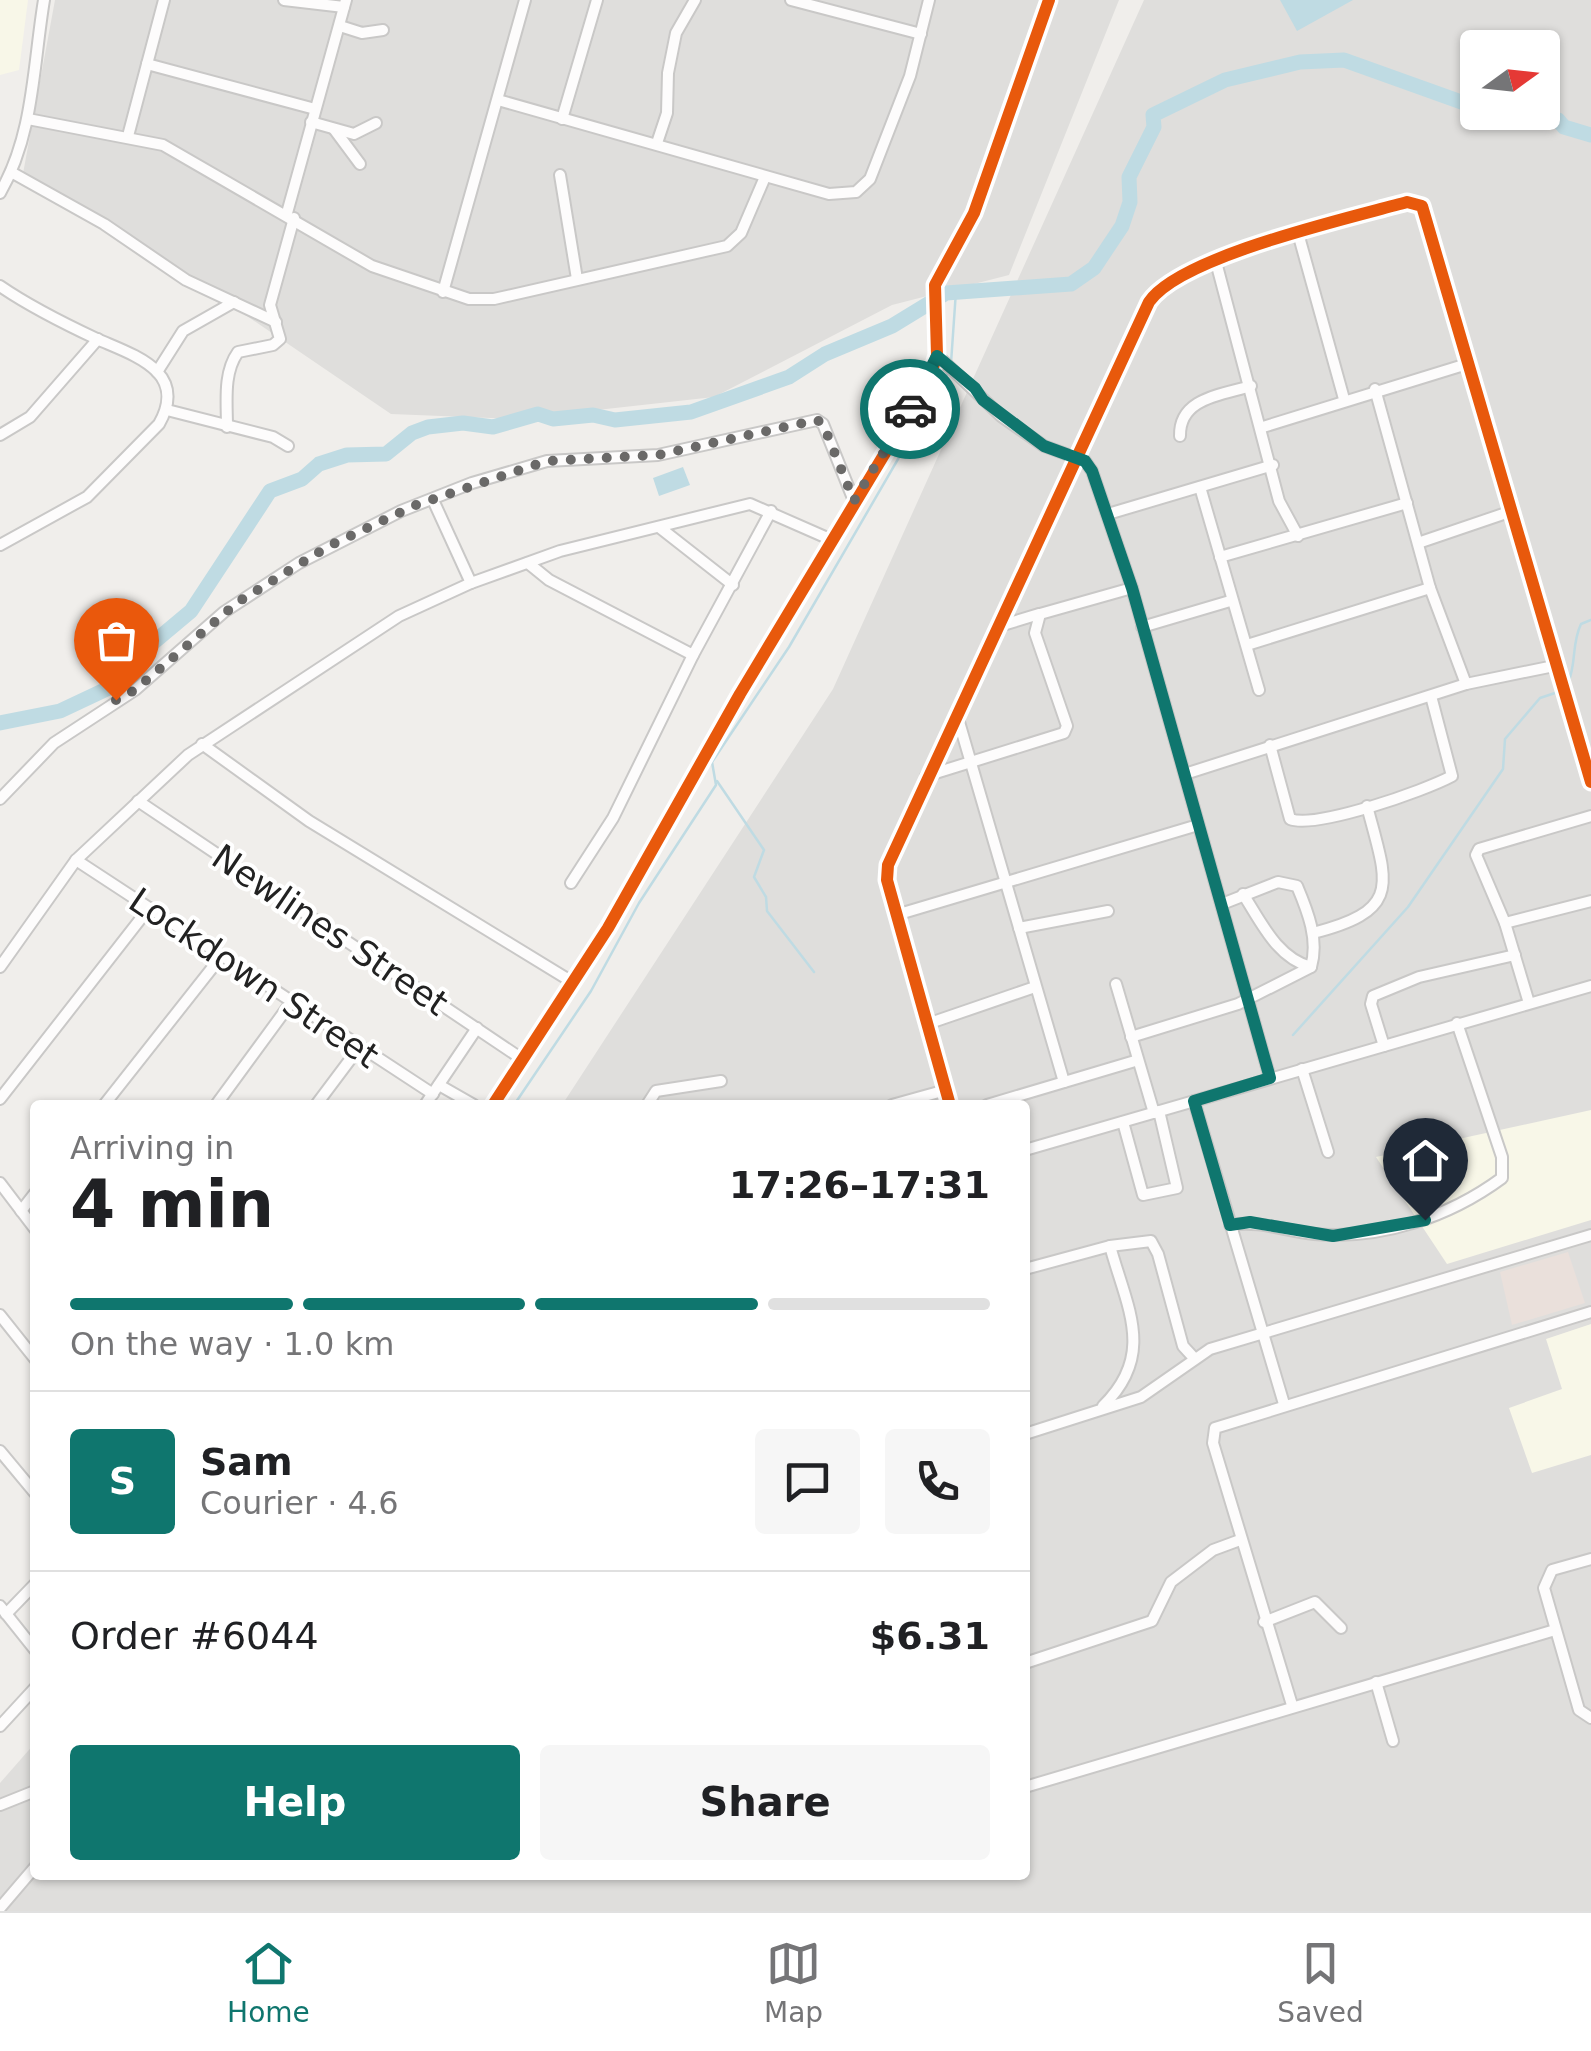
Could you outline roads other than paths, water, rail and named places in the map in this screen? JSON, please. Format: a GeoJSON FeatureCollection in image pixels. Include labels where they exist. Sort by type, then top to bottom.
{"type":"FeatureCollection","features":[{"type":"Feature","properties":{"kind":"street"},"geometry":{"type":"LineString","coordinates":[[0,193],[28,119],[44,0]]}},
{"type":"Feature","properties":{"kind":"street"},"geometry":{"type":"LineString","coordinates":[[128,136],[164,0]]}},
{"type":"Feature","properties":{"kind":"street"},"geometry":{"type":"LineString","coordinates":[[227,427],[228,372],[233,360],[250,347],[278,343],[270,305],[272,292],[311,122],[345,4],[284,0]]}},
{"type":"Feature","properties":{"kind":"street"},"geometry":{"type":"LineString","coordinates":[[442,292],[524,0]]}},
{"type":"Feature","properties":{"kind":"street"},"geometry":{"type":"LineString","coordinates":[[562,119],[597,0]]}},
{"type":"Feature","properties":{"kind":"street"},"geometry":{"type":"LineString","coordinates":[[657,142],[667,113],[668,73],[676,33],[695,0]]}},
{"type":"Feature","properties":{"kind":"street"},"geometry":{"type":"LineString","coordinates":[[791,0],[921,34]]}},
{"type":"Feature","properties":{"kind":"street"},"geometry":{"type":"LineString","coordinates":[[498,100],[836,195],[866,185],[910,76],[929,0]]}},
{"type":"Feature","properties":{"kind":"street"},"geometry":{"type":"LineString","coordinates":[[496,1100],[574,983],[854,501],[929,380],[937,356],[936,286],[974,213],[1049,0]]}},
{"type":"Feature","properties":{"kind":"street"},"geometry":{"type":"LineString","coordinates":[[340,26],[362,33],[382,30]]}},
{"type":"Feature","properties":{"kind":"street"},"geometry":{"type":"LineString","coordinates":[[147,64],[315,109]]}},
{"type":"Feature","properties":{"kind":"street"},"geometry":{"type":"LineString","coordinates":[[28,119],[128,136],[180,152],[212,176],[290,216],[372,266],[442,292],[481,300],[733,243],[765,177]]}},
{"type":"Feature","properties":{"kind":"street"},"geometry":{"type":"LineString","coordinates":[[311,122],[354,134],[376,123]]}},
{"type":"Feature","properties":{"kind":"street"},"geometry":{"type":"LineString","coordinates":[[334,129],[360,164]]}},
{"type":"Feature","properties":{"kind":"street"},"geometry":{"type":"LineString","coordinates":[[11,172],[104,224],[186,280],[276,322]]}},
{"type":"Feature","properties":{"kind":"street"},"geometry":{"type":"LineString","coordinates":[[560,175],[578,279]]}},
{"type":"Feature","properties":{"kind":"street"},"geometry":{"type":"LineString","coordinates":[[949,1100],[896,915],[887,880],[888,865],[926,776],[1003,624],[1155,294],[1169,282],[1298,233],[1407,202],[1422,206],[1591,782]]}},
{"type":"Feature","properties":{"kind":"street"},"geometry":{"type":"LineString","coordinates":[[1298,233],[1344,399]]}},
{"type":"Feature","properties":{"kind":"street"},"geometry":{"type":"LineString","coordinates":[[1216,262],[1280,502],[1298,536]]}},
{"type":"Feature","properties":{"kind":"street"},"geometry":{"type":"LineString","coordinates":[[0,304],[5,289],[98,339],[138,354],[158,372],[167,410]]}},
{"type":"Feature","properties":{"kind":"street"},"geometry":{"type":"LineString","coordinates":[[158,372],[183,331],[234,302]]}},
{"type":"Feature","properties":{"kind":"street"},"geometry":{"type":"LineString","coordinates":[[0,435],[30,417],[98,339]]}},
{"type":"Feature","properties":{"kind":"street"},"geometry":{"type":"LineString","coordinates":[[937,356],[975,388],[983,400],[1044,446],[1089,466],[1132,588],[1270,1078]]}},
{"type":"Feature","properties":{"kind":"street"},"geometry":{"type":"LineString","coordinates":[[1263,427],[1374,389],[1467,364]]}},
{"type":"Feature","properties":{"kind":"street"},"geometry":{"type":"LineString","coordinates":[[1180,436],[1182,415],[1192,406],[1251,386]]}},
{"type":"Feature","properties":{"kind":"street"},"geometry":{"type":"LineString","coordinates":[[1374,389],[1430,588],[1466,684]]}},
{"type":"Feature","properties":{"kind":"street"},"geometry":{"type":"LineString","coordinates":[[167,410],[273,437],[288,446]]}},
{"type":"Feature","properties":{"kind":"street"},"geometry":{"type":"LineString","coordinates":[[0,545],[87,497],[130,456],[167,410]]}},
{"type":"Feature","properties":{"kind":"street"},"geometry":{"type":"LineString","coordinates":[[0,799],[54,743],[135,690],[224,612],[329,546],[433,500],[547,461],[658,455],[817,420],[823,424],[854,501]]}},
{"type":"Feature","properties":{"kind":"street"},"geometry":{"type":"LineString","coordinates":[[1108,514],[1273,465]]}},
{"type":"Feature","properties":{"kind":"street"},"geometry":{"type":"LineString","coordinates":[[1200,488],[1259,690]]}},
{"type":"Feature","properties":{"kind":"street"},"geometry":{"type":"LineString","coordinates":[[433,500],[470,584]]}},
{"type":"Feature","properties":{"kind":"street"},"geometry":{"type":"LineString","coordinates":[[1220,557],[1407,503]]}},
{"type":"Feature","properties":{"kind":"street"},"geometry":{"type":"LineString","coordinates":[[0,967],[76,860],[202,744],[399,616],[528,563],[633,530],[750,504],[832,540]]}},
{"type":"Feature","properties":{"kind":"street"},"geometry":{"type":"LineString","coordinates":[[570,883],[613,818],[693,655],[771,511]]}},
{"type":"Feature","properties":{"kind":"street"},"geometry":{"type":"LineString","coordinates":[[1418,542],[1512,511]]}},
{"type":"Feature","properties":{"kind":"street"},"geometry":{"type":"LineString","coordinates":[[659,527],[733,585]]}},
{"type":"Feature","properties":{"kind":"street"},"geometry":{"type":"LineString","coordinates":[[528,563],[550,580],[693,655]]}},
{"type":"Feature","properties":{"kind":"street"},"geometry":{"type":"LineString","coordinates":[[1003,624],[1132,588]]}},
{"type":"Feature","properties":{"kind":"street"},"geometry":{"type":"LineString","coordinates":[[1248,645],[1430,588]]}},
{"type":"Feature","properties":{"kind":"street"},"geometry":{"type":"LineString","coordinates":[[1142,627],[1230,601]]}},
{"type":"Feature","properties":{"kind":"street"},"geometry":{"type":"LineString","coordinates":[[926,776],[1067,730],[1035,633],[1040,614]]}},
{"type":"Feature","properties":{"kind":"street"},"geometry":{"type":"LineString","coordinates":[[1185,774],[1466,684],[1554,666]]}},
{"type":"Feature","properties":{"kind":"street"},"geometry":{"type":"LineString","coordinates":[[1270,745],[1290,819],[1302,822],[1367,806],[1452,776],[1431,696]]}},
{"type":"Feature","properties":{"kind":"street"},"geometry":{"type":"LineString","coordinates":[[957,715],[1064,1082]]}},
{"type":"Feature","properties":{"kind":"street"},"geometry":{"type":"LineString","coordinates":[[202,744],[308,821],[574,983]]}},
{"type":"Feature","properties":{"kind":"street","name":"Newlines Street"},"geometry":{"type":"LineString","coordinates":[[138,801],[522,1059]]}},
{"type":"Feature","properties":{"kind":"street"},"geometry":{"type":"LineString","coordinates":[[1313,933],[1358,920],[1379,898],[1385,875],[1367,806]]}},
{"type":"Feature","properties":{"kind":"street"},"geometry":{"type":"LineString","coordinates":[[1529,1003],[1505,923],[1476,861],[1479,849],[1591,816]]}},
{"type":"Feature","properties":{"kind":"street"},"geometry":{"type":"LineString","coordinates":[[896,915],[1198,825]]}},
{"type":"Feature","properties":{"kind":"street","name":"Lockdown Street"},"geometry":{"type":"LineString","coordinates":[[76,860],[358,1049],[461,1100]]}},
{"type":"Feature","properties":{"kind":"street"},"geometry":{"type":"LineString","coordinates":[[1130,1036],[1248,1000],[1311,967],[1315,952],[1313,933],[1297,886],[1290,882],[1261,886],[1222,904]]}},
{"type":"Feature","properties":{"kind":"street"},"geometry":{"type":"LineString","coordinates":[[1243,894],[1281,950],[1295,963],[1311,967]]}},
{"type":"Feature","properties":{"kind":"street"},"geometry":{"type":"LineString","coordinates":[[1505,923],[1591,901]]}},
{"type":"Feature","properties":{"kind":"street"},"geometry":{"type":"LineString","coordinates":[[0,1098],[149,908]]}},
{"type":"Feature","properties":{"kind":"street"},"geometry":{"type":"LineString","coordinates":[[1019,928],[1108,911]]}},
{"type":"Feature","properties":{"kind":"street"},"geometry":{"type":"LineString","coordinates":[[1384,1046],[1371,1004],[1373,996],[1420,978],[1515,955]]}},
{"type":"Feature","properties":{"kind":"street"},"geometry":{"type":"LineString","coordinates":[[108,1100],[220,958]]}},
{"type":"Feature","properties":{"kind":"street"},"geometry":{"type":"LineString","coordinates":[[1116,984],[1135,1062],[1156,1112],[1177,1188],[1143,1195],[1122,1122]]}},
{"type":"Feature","properties":{"kind":"street"},"geometry":{"type":"LineString","coordinates":[[1030,1149],[1591,986]]}},
{"type":"Feature","properties":{"kind":"street"},"geometry":{"type":"LineString","coordinates":[[930,1024],[1035,988]]}},
{"type":"Feature","properties":{"kind":"street"},"geometry":{"type":"LineString","coordinates":[[220,1100],[290,1004]]}},
{"type":"Feature","properties":{"kind":"street"},"geometry":{"type":"LineString","coordinates":[[1230,1225],[1250,1222],[1333,1236],[1367,1233],[1438,1215],[1502,1178],[1502,1157],[1457,1023]]}},
{"type":"Feature","properties":{"kind":"street"},"geometry":{"type":"LineString","coordinates":[[429,1100],[477,1028]]}},
{"type":"Feature","properties":{"kind":"street"},"geometry":{"type":"LineString","coordinates":[[320,1100],[358,1049]]}},
{"type":"Feature","properties":{"kind":"street"},"geometry":{"type":"LineString","coordinates":[[1003,1100],[1135,1062]]}},
{"type":"Feature","properties":{"kind":"street"},"geometry":{"type":"LineString","coordinates":[[1302,1069],[1328,1152]]}},
{"type":"Feature","properties":{"kind":"street"},"geometry":{"type":"LineString","coordinates":[[650,1100],[656,1090],[696,1082],[721,1082]]}},
{"type":"Feature","properties":{"kind":"street"},"geometry":{"type":"LineString","coordinates":[[910,1100],[946,1090]]}},
{"type":"Feature","properties":{"kind":"street"},"geometry":{"type":"LineString","coordinates":[[1194,1101],[1284,1404]]}},
{"type":"Feature","properties":{"kind":"street"},"geometry":{"type":"LineString","coordinates":[[1,1185],[30,1223]]}},
{"type":"Feature","properties":{"kind":"street"},"geometry":{"type":"LineString","coordinates":[[21,1211],[30,1199]]}},
{"type":"Feature","properties":{"kind":"street"},"geometry":{"type":"LineString","coordinates":[[1030,1432],[1142,1397],[1194,1358],[1591,1236]]}},
{"type":"Feature","properties":{"kind":"street"},"geometry":{"type":"LineString","coordinates":[[1030,1268],[1110,1246],[1142,1240],[1154,1244],[1183,1346],[1194,1358]]}},
{"type":"Feature","properties":{"kind":"street"},"geometry":{"type":"LineString","coordinates":[[1101,1407],[1126,1378],[1136,1350],[1110,1246]]}},
{"type":"Feature","properties":{"kind":"street"},"geometry":{"type":"LineString","coordinates":[[1292,1705],[1212,1443],[1215,1428],[1591,1312]]}},
{"type":"Feature","properties":{"kind":"street"},"geometry":{"type":"LineString","coordinates":[[0,1315],[30,1353]]}},
{"type":"Feature","properties":{"kind":"street"},"geometry":{"type":"LineString","coordinates":[[0,1451],[30,1487]]}},
{"type":"Feature","properties":{"kind":"street"},"geometry":{"type":"LineString","coordinates":[[1030,1661],[1152,1621],[1171,1582],[1213,1550],[1240,1540]]}},
{"type":"Feature","properties":{"kind":"street"},"geometry":{"type":"LineString","coordinates":[[1591,1558],[1556,1569],[1546,1577],[1555,1630],[1579,1710],[1591,1718]]}},
{"type":"Feature","properties":{"kind":"street"},"geometry":{"type":"LineString","coordinates":[[30,1588],[3,1610],[30,1644]]}},
{"type":"Feature","properties":{"kind":"street"},"geometry":{"type":"LineString","coordinates":[[1264,1622],[1315,1602],[1341,1628]]}},
{"type":"Feature","properties":{"kind":"street"},"geometry":{"type":"LineString","coordinates":[[1030,1784],[1555,1630]]}},
{"type":"Feature","properties":{"kind":"street"},"geometry":{"type":"LineString","coordinates":[[1376,1682],[1394,1741]]}},
{"type":"Feature","properties":{"kind":"street"},"geometry":{"type":"LineString","coordinates":[[0,1726],[30,1693]]}},
{"type":"Feature","properties":{"kind":"street"},"geometry":{"type":"LineString","coordinates":[[0,1805],[30,1793]]}},
{"type":"Feature","properties":{"kind":"street"},"geometry":{"type":"LineString","coordinates":[[0,1908],[30,1873]]}},
{"type":"Feature","properties":{"kind":"water"},"geometry":{"type":"Polygon","coordinates":[[[1280,0],[1353,0],[1297,31],[1280,0]]]}},
{"type":"Feature","properties":{"kind":"water"},"geometry":{"type":"Polygon","coordinates":[[[683,467],[690,485],[659,496],[653,478],[683,467]]]}},
{"type":"Feature","properties":{"kind":"waterway"},"geometry":{"type":"LineString","coordinates":[[0,723],[60,711],[111,687],[117,673],[191,611],[270,491],[302,479],[319,464],[347,455],[386,454],[412,433],[428,427],[463,423],[493,427],[538,414],[553,419],[593,415],[615,420],[691,412],[789,377],[825,354],[892,326],[946,293],[1071,284],[1094,268],[1122,226],[1130,202],[1129,177],[1154,127],[1153,115],[1225,80],[1300,62],[1344,60],[1460,102]]}},
{"type":"Feature","properties":{"kind":"waterway"},"geometry":{"type":"LineString","coordinates":[[1560,122],[1591,135]]}},
{"type":"Feature","properties":{"kind":"waterway"},"geometry":{"type":"LineString","coordinates":[[951,363],[956,291]]}},
{"type":"Feature","properties":{"kind":"waterway"},"geometry":{"type":"LineString","coordinates":[[517,1100],[591,991],[639,903],[716,785],[712,762],[789,647],[948,373]]}},
{"type":"Feature","properties":{"kind":"waterway"},"geometry":{"type":"LineString","coordinates":[[1568,683],[1578,632],[1581,624],[1591,620]]}},
{"type":"Feature","properties":{"kind":"waterway"},"geometry":{"type":"LineString","coordinates":[[1293,1035],[1408,907],[1503,769],[1505,739],[1540,698],[1558,692]]}},
{"type":"Feature","properties":{"kind":"waterway"},"geometry":{"type":"LineString","coordinates":[[717,781],[764,850],[754,877],[766,897],[767,911],[814,972]]}}]}
